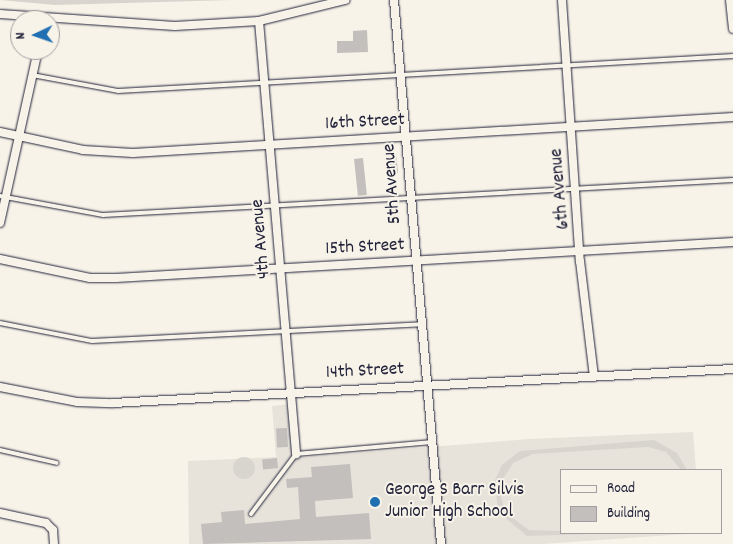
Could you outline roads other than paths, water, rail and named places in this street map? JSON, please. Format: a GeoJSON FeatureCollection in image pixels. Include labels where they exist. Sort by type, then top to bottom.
{"type":"FeatureCollection","features":[{"type":"Feature","properties":{"kind":"street"},"geometry":{"type":"LineString","coordinates":[[60,19],[144,27],[260,21],[345,0]]}},
{"type":"Feature","properties":{"kind":"street","name":"5th Avenue"},"geometry":{"type":"LineString","coordinates":[[394,0],[441,544]]}},
{"type":"Feature","properties":{"kind":"street","name":"6th Avenue"},"geometry":{"type":"LineString","coordinates":[[562,0],[578,189],[581,250],[594,376]]}},
{"type":"Feature","properties":{"kind":"street"},"geometry":{"type":"LineString","coordinates":[[730,0],[733,29]]}},
{"type":"Feature","properties":{"kind":"street","name":"4th Avenue"},"geometry":{"type":"LineString","coordinates":[[260,21],[263,83],[292,392],[296,454]]}},
{"type":"Feature","properties":{"kind":"street"},"geometry":{"type":"LineString","coordinates":[[0,223],[3,196],[19,136],[36,60]]}},
{"type":"Feature","properties":{"kind":"street","name":"16th Street"},"geometry":{"type":"LineString","coordinates":[[0,132],[114,152],[270,145],[733,117]]}},
{"type":"Feature","properties":{"kind":"street","name":"15th Street"},"geometry":{"type":"LineString","coordinates":[[0,258],[90,278],[281,269],[733,242]]}},
{"type":"Feature","properties":{"kind":"street","name":"14th Street"},"geometry":{"type":"LineString","coordinates":[[0,388],[93,403],[733,369]]}},
{"type":"Feature","properties":{"kind":"street"},"geometry":{"type":"LineString","coordinates":[[0,513],[46,523],[53,530],[54,544]]}},
{"type":"Feature","properties":{"kind":"lane"},"geometry":{"type":"LineString","coordinates":[[32,75],[118,91],[733,56]]}},
{"type":"Feature","properties":{"kind":"lane"},"geometry":{"type":"LineString","coordinates":[[3,196],[103,216],[410,200],[733,180]]}},
{"type":"Feature","properties":{"kind":"lane"},"geometry":{"type":"LineString","coordinates":[[0,323],[92,341],[422,324]]}},
{"type":"Feature","properties":{"kind":"lane"},"geometry":{"type":"LineString","coordinates":[[251,514],[296,454],[432,442]]}},
{"type":"Feature","properties":{"kind":"lane"},"geometry":{"type":"LineString","coordinates":[[0,450],[57,463]]}},
{"type":"Feature","properties":{"kind":"place","name":"George S Barr Silvis Junior High School"},"geometry":{"type":"Point","coordinates":[375,502]}}]}
